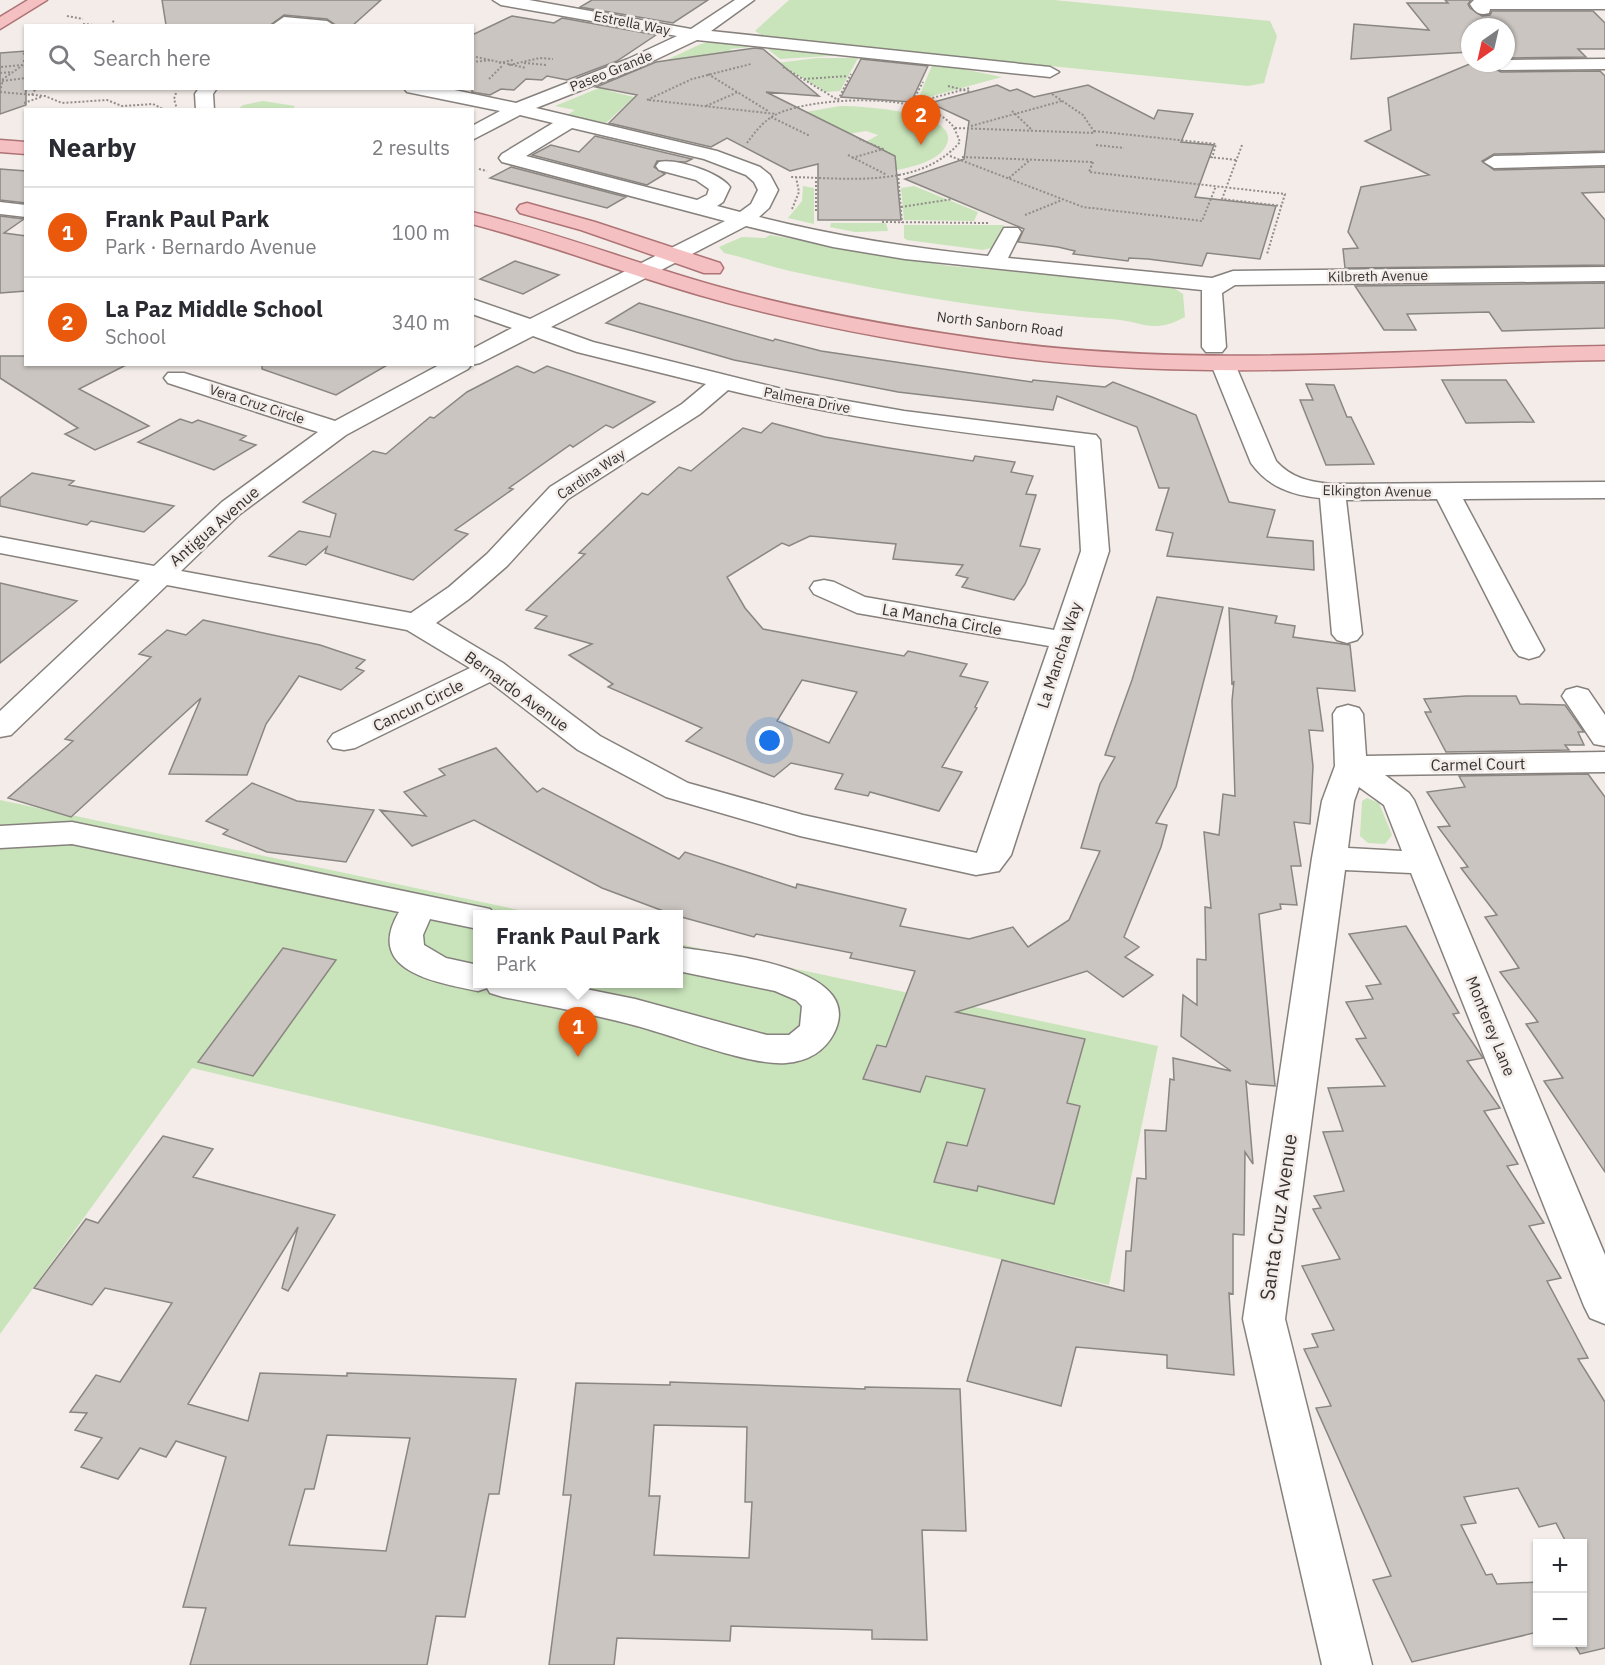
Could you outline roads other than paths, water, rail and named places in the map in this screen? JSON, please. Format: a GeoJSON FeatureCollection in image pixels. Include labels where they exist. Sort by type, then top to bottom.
{"type":"FeatureCollection","features":[{"type":"Feature","properties":{"kind":"main road"},"geometry":{"type":"LineString","coordinates":[[0,24],[39,0]]}},
{"type":"Feature","properties":{"kind":"main road"},"geometry":{"type":"LineString","coordinates":[[0,129],[24,131]]}},
{"type":"Feature","properties":{"kind":"main road"},"geometry":{"type":"LineString","coordinates":[[0,146],[24,148]]}},
{"type":"Feature","properties":{"kind":"main road"},"geometry":{"type":"LineString","coordinates":[[502,202],[588,226],[729,273]]}},
{"type":"Feature","properties":{"kind":"main road","name":"North Sanborn Road"},"geometry":{"type":"LineString","coordinates":[[474,219],[550,238],[645,272],[780,308],[932,338],[1091,357],[1605,353]]}},
{"type":"Feature","properties":{"kind":"main road","name":"North Sanborn Road"},"geometry":{"type":"LineString","coordinates":[[867,305],[942,317]]}},
{"type":"Feature","properties":{"kind":"main road","name":"North Sanborn Road"},"geometry":{"type":"LineString","coordinates":[[1111,338],[1218,356]]}},
{"type":"Feature","properties":{"kind":"street","name":"Estrella Way"},"geometry":{"type":"LineString","coordinates":[[501,0],[541,3],[692,34],[1050,72]]}},
{"type":"Feature","properties":{"kind":"street","name":"Paseo Grande"},"geometry":{"type":"LineString","coordinates":[[474,133],[514,109],[629,65],[692,34],[746,0]]}},
{"type":"Feature","properties":{"kind":"street"},"geometry":{"type":"LineString","coordinates":[[1483,10],[1478,4],[1605,4]]}},
{"type":"Feature","properties":{"kind":"street"},"geometry":{"type":"LineString","coordinates":[[282,24],[284,22],[306,24]]}},
{"type":"Feature","properties":{"kind":"street"},"geometry":{"type":"LineString","coordinates":[[1515,65],[1605,64]]}},
{"type":"Feature","properties":{"kind":"street"},"geometry":{"type":"LineString","coordinates":[[205,108],[204,93],[206,90]]}},
{"type":"Feature","properties":{"kind":"street"},"geometry":{"type":"LineString","coordinates":[[423,90],[514,109],[568,132],[710,155],[753,171],[766,184],[767,195],[759,208],[740,221],[645,272],[474,357]]}},
{"type":"Feature","properties":{"kind":"street"},"geometry":{"type":"LineString","coordinates":[[568,132],[545,137],[509,158],[643,191],[740,221],[861,246],[994,264],[1142,275],[1217,285],[1210,297],[1218,356]]}},
{"type":"Feature","properties":{"kind":"street"},"geometry":{"type":"LineString","coordinates":[[1494,162],[1605,159]]}},
{"type":"Feature","properties":{"kind":"street"},"geometry":{"type":"LineString","coordinates":[[647,162],[703,176],[716,183],[720,187],[719,195],[698,208]]}},
{"type":"Feature","properties":{"kind":"street"},"geometry":{"type":"LineString","coordinates":[[0,208],[24,211]]}},
{"type":"Feature","properties":{"kind":"street"},"geometry":{"type":"LineString","coordinates":[[994,264],[1010,224]]}},
{"type":"Feature","properties":{"kind":"street","name":"Kilbreth Avenue"},"geometry":{"type":"LineString","coordinates":[[1217,285],[1233,278],[1254,277],[1605,274]]}},
{"type":"Feature","properties":{"kind":"street","name":"Palmera Drive"},"geometry":{"type":"LineString","coordinates":[[474,307],[585,347],[722,383],[904,418],[1088,440]]}},
{"type":"Feature","properties":{"kind":"street","name":"Elkington Avenue"},"geometry":{"type":"LineString","coordinates":[[1218,356],[1269,470],[1294,485],[1332,492],[1605,489]]}},
{"type":"Feature","properties":{"kind":"street","name":"Antigua Avenue"},"geometry":{"type":"LineString","coordinates":[[0,728],[231,508],[337,430],[456,366]]}},
{"type":"Feature","properties":{"kind":"street","name":"Vera Cruz Circle"},"geometry":{"type":"LineString","coordinates":[[176,378],[337,430]]}},
{"type":"Feature","properties":{"kind":"street","name":"Cardina Way"},"geometry":{"type":"LineString","coordinates":[[416,623],[459,593],[497,560],[559,494],[602,464],[691,409],[722,383]]}},
{"type":"Feature","properties":{"kind":"street","name":"La Mancha Way"},"geometry":{"type":"LineString","coordinates":[[987,863],[994,855],[1095,551],[1088,440]]}},
{"type":"Feature","properties":{"kind":"street"},"geometry":{"type":"LineString","coordinates":[[1332,492],[1347,634]]}},
{"type":"Feature","properties":{"kind":"street"},"geometry":{"type":"LineString","coordinates":[[1446,492],[1529,650]]}},
{"type":"Feature","properties":{"kind":"street","name":"Bernardo Avenue"},"geometry":{"type":"LineString","coordinates":[[0,544],[416,623],[492,669],[589,743],[677,790],[800,825],[976,864],[987,863]]}},
{"type":"Feature","properties":{"kind":"street","name":"La Mancha Circle"},"geometry":{"type":"LineString","coordinates":[[824,588],[857,604],[1064,640]]}},
{"type":"Feature","properties":{"kind":"street","name":"Cancun Circle"},"geometry":{"type":"LineString","coordinates":[[344,741],[492,669]]}},
{"type":"Feature","properties":{"kind":"street"},"geometry":{"type":"LineString","coordinates":[[1577,696],[1605,737]]}},
{"type":"Feature","properties":{"kind":"street"},"geometry":{"type":"LineString","coordinates":[[1348,714],[1351,766]]}},
{"type":"Feature","properties":{"kind":"street","name":"Carmel Court"},"geometry":{"type":"LineString","coordinates":[[1351,766],[1605,762]]}},
{"type":"Feature","properties":{"kind":"street","name":"Santa Cruz Avenue"},"geometry":{"type":"LineString","coordinates":[[1347,1665],[1264,1319],[1329,858],[1338,801],[1351,766]]}},
{"type":"Feature","properties":{"kind":"street","name":"Monterey Lane"},"geometry":{"type":"LineString","coordinates":[[1351,766],[1398,800],[1605,1306]]}},
{"type":"Feature","properties":{"kind":"street"},"geometry":{"type":"LineString","coordinates":[[0,837],[72,833],[473,916]]}},
{"type":"Feature","properties":{"kind":"street"},"geometry":{"type":"LineString","coordinates":[[1329,858],[1425,863]]}},
{"type":"Feature","properties":{"kind":"street"},"geometry":{"type":"LineString","coordinates":[[420,905],[404,936],[405,947],[412,956],[431,966],[473,977]]}},
{"type":"Feature","properties":{"kind":"street"},"geometry":{"type":"LineString","coordinates":[[522,988],[635,1012],[775,1050],[796,1048],[811,1039],[822,1013],[819,1001],[809,990],[779,980],[683,960]]}},
{"type":"Feature","properties":{"kind":"place","name":"La Paz Middle School"},"geometry":{"type":"Point","coordinates":[921,145]}},
{"type":"Feature","properties":{"kind":"place","name":"Frank Paul Park"},"geometry":{"type":"Point","coordinates":[578,1057]}}]}
